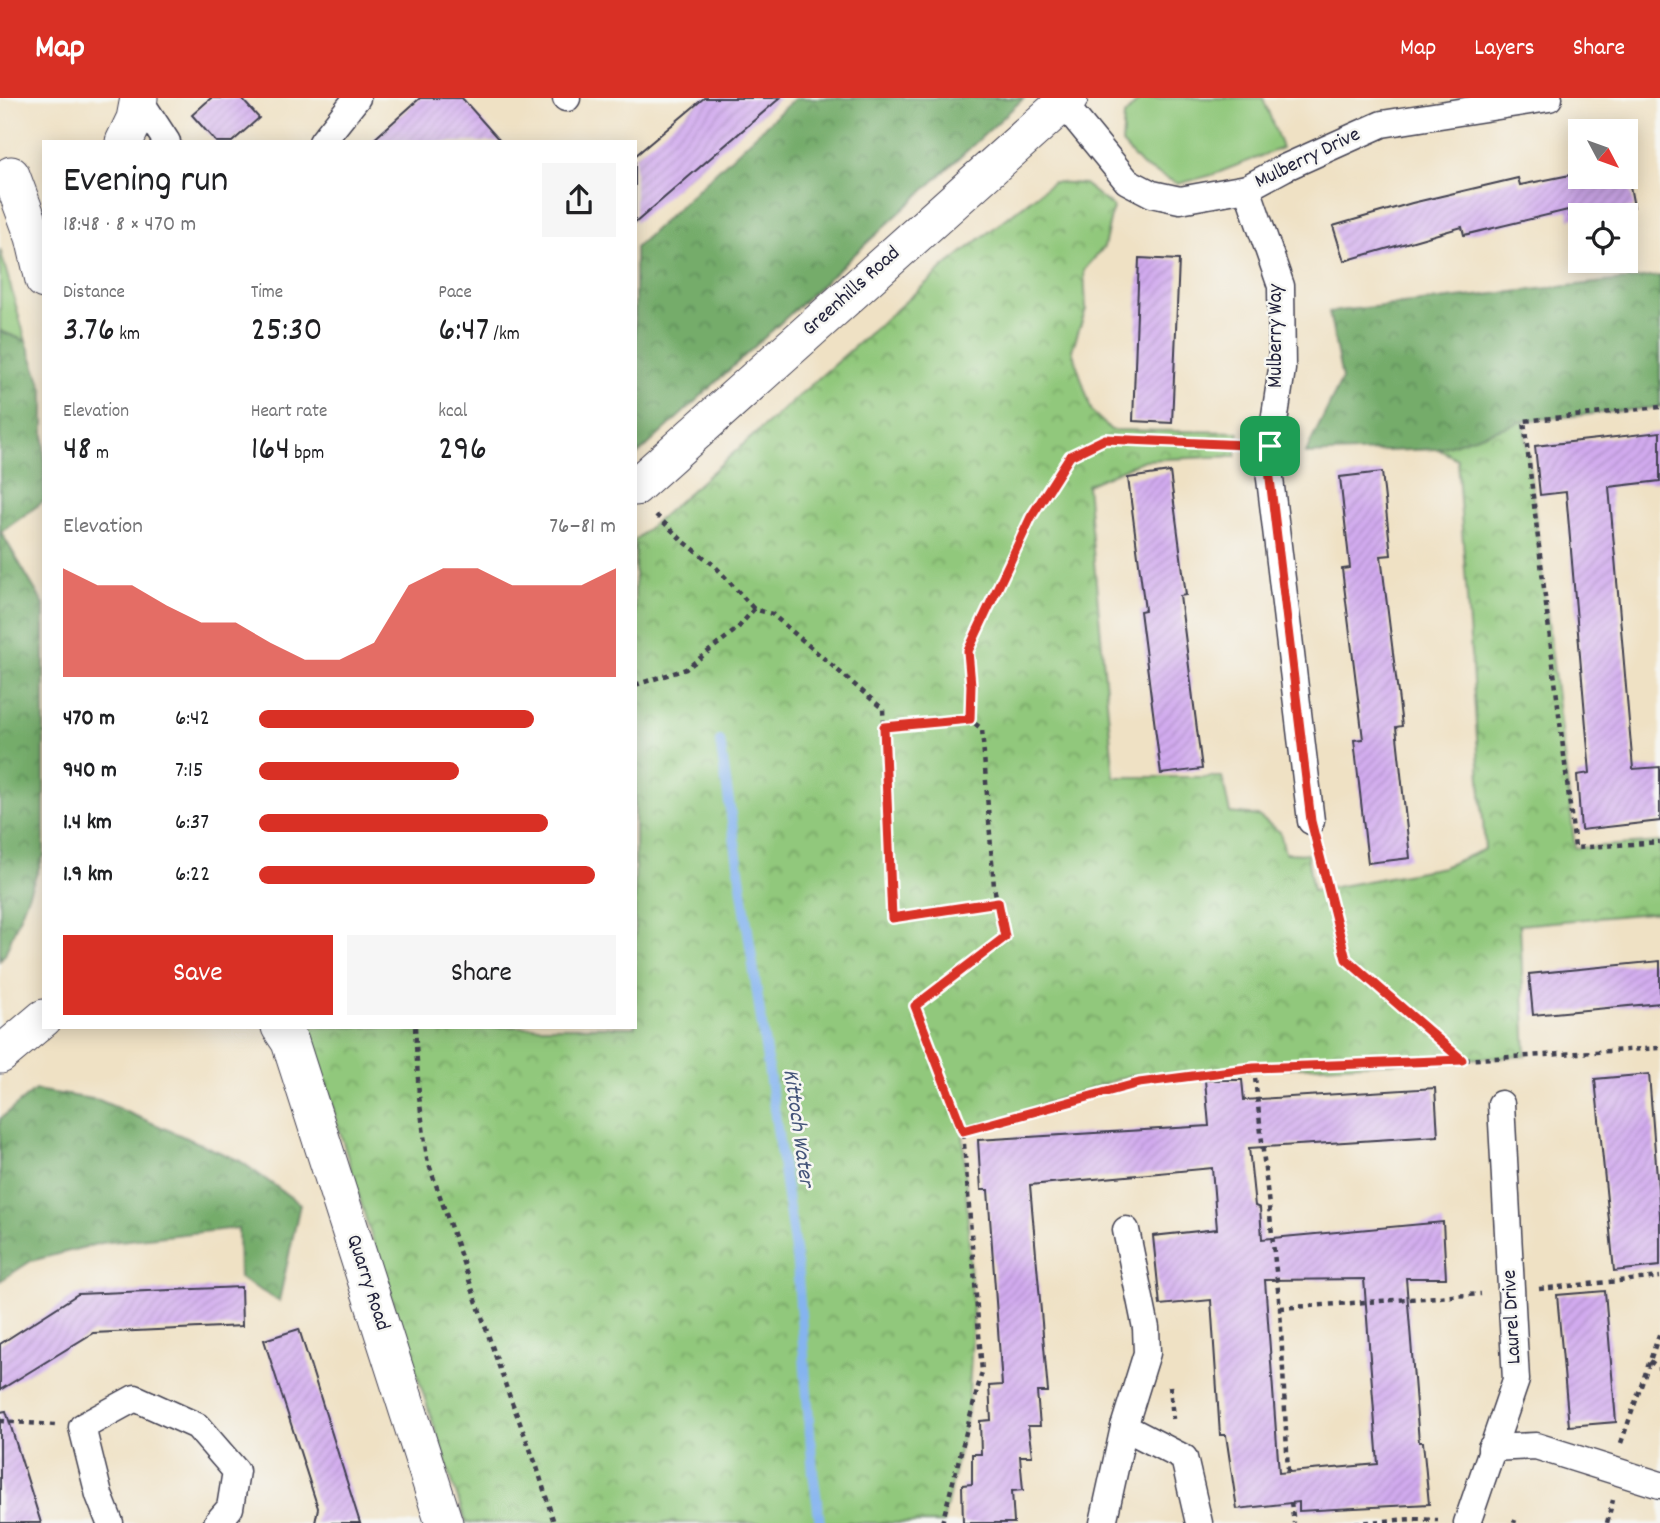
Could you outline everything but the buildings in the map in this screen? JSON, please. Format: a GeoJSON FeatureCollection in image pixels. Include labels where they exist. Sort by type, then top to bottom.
{"type":"FeatureCollection","features":[{"type":"Feature","properties":{"kind":"street"},"geometry":{"type":"LineString","coordinates":[[125,140],[135,119],[139,98]]}},
{"type":"Feature","properties":{"kind":"street"},"geometry":{"type":"LineString","coordinates":[[139,98],[166,140]]}},
{"type":"Feature","properties":{"kind":"street"},"geometry":{"type":"LineString","coordinates":[[324,140],[357,98]]}},
{"type":"Feature","properties":{"kind":"street","name":"Mulberry Drive"},"geometry":{"type":"LineString","coordinates":[[1066,101],[1127,181],[1152,194],[1180,200],[1247,188],[1284,168],[1382,124],[1549,98]]}},
{"type":"Feature","properties":{"kind":"street","name":"Greenhills Road"},"geometry":{"type":"LineString","coordinates":[[645,500],[1066,101]]}},
{"type":"Feature","properties":{"kind":"street"},"geometry":{"type":"LineString","coordinates":[[18,175],[42,271]]}},
{"type":"Feature","properties":{"kind":"street","name":"Mulberry Way"},"geometry":{"type":"LineString","coordinates":[[1247,188],[1281,286],[1282,369],[1268,462],[1311,821]]}},
{"type":"Feature","properties":{"kind":"street"},"geometry":{"type":"LineString","coordinates":[[0,1055],[42,1020]]}},
{"type":"Feature","properties":{"kind":"street","name":"Quarry Road"},"geometry":{"type":"LineString","coordinates":[[287,1032],[444,1523]]}},
{"type":"Feature","properties":{"kind":"street","name":"Laurel Drive"},"geometry":{"type":"LineString","coordinates":[[1467,1522],[1516,1380],[1501,1104]]}},
{"type":"Feature","properties":{"kind":"street"},"geometry":{"type":"LineString","coordinates":[[1103,1523],[1124,1427],[1147,1353],[1146,1328],[1126,1230]]}},
{"type":"Feature","properties":{"kind":"street"},"geometry":{"type":"LineString","coordinates":[[110,1523],[99,1495],[82,1427],[135,1398],[197,1426],[236,1471],[230,1508],[217,1523]]}},
{"type":"Feature","properties":{"kind":"street"},"geometry":{"type":"LineString","coordinates":[[1124,1427],[1184,1458],[1199,1523]]}},
{"type":"Feature","properties":{"kind":"street"},"geometry":{"type":"LineString","coordinates":[[1491,1448],[1536,1446],[1660,1485]]}},
{"type":"Feature","properties":{"kind":"path"},"geometry":{"type":"LineString","coordinates":[[1660,407],[1524,421],[1575,848],[1660,842]]}},
{"type":"Feature","properties":{"kind":"path"},"geometry":{"type":"LineString","coordinates":[[970,719],[968,651],[1031,517],[1070,456],[1105,439],[1270,446]]}},
{"type":"Feature","properties":{"kind":"path"},"geometry":{"type":"LineString","coordinates":[[645,500],[682,540],[715,566],[754,609],[772,614],[883,709],[892,918],[998,902]]}},
{"type":"Feature","properties":{"kind":"path"},"geometry":{"type":"LineString","coordinates":[[637,684],[686,669],[737,629],[754,609]]}},
{"type":"Feature","properties":{"kind":"path"},"geometry":{"type":"LineString","coordinates":[[884,727],[970,719],[982,729],[994,887],[1005,937],[915,1006],[963,1131],[982,1372],[942,1523]]}},
{"type":"Feature","properties":{"kind":"path"},"geometry":{"type":"LineString","coordinates":[[1311,821],[1346,959],[1462,1060]]}},
{"type":"Feature","properties":{"kind":"path"},"geometry":{"type":"LineString","coordinates":[[415,1029],[419,1096],[427,1159],[537,1467],[554,1523]]}},
{"type":"Feature","properties":{"kind":"path"},"geometry":{"type":"LineString","coordinates":[[963,1131],[1139,1083],[1254,1068],[1462,1060],[1660,1048]]}},
{"type":"Feature","properties":{"kind":"path"},"geometry":{"type":"LineString","coordinates":[[1254,1068],[1280,1308],[1288,1472]]}},
{"type":"Feature","properties":{"kind":"path"},"geometry":{"type":"LineString","coordinates":[[1280,1308],[1511,1292],[1660,1277]]}},
{"type":"Feature","properties":{"kind":"path"},"geometry":{"type":"LineString","coordinates":[[1612,1470],[1660,1332]]}},
{"type":"Feature","properties":{"kind":"path"},"geometry":{"type":"LineString","coordinates":[[1650,1361],[1660,1369]]}},
{"type":"Feature","properties":{"kind":"path"},"geometry":{"type":"LineString","coordinates":[[0,1421],[82,1427]]}},
{"type":"Feature","properties":{"kind":"path"},"geometry":{"type":"LineString","coordinates":[[1292,1503],[1294,1523]]}},
{"type":"Feature","properties":{"kind":"path"},"geometry":{"type":"LineString","coordinates":[[1355,1523],[1467,1522]]}},
{"type":"Feature","properties":{"kind":"green space"},"geometry":{"type":"Polygon","coordinates":[[[795,98],[1024,98],[637,455],[637,246],[795,98]]]}},
{"type":"Feature","properties":{"kind":"green space"},"geometry":{"type":"Polygon","coordinates":[[[1141,98],[1263,98],[1282,148],[1212,175],[1178,184],[1142,166],[1122,144],[1124,116],[1141,98]]]}},
{"type":"Feature","properties":{"kind":"green space"},"geometry":{"type":"Polygon","coordinates":[[[1053,182],[1084,184],[1113,207],[1104,247],[1084,270],[1086,309],[1072,350],[1092,412],[1111,430],[1239,432],[1236,456],[1144,460],[1087,485],[1114,777],[1222,777],[1230,813],[1258,816],[1280,832],[1285,853],[1307,854],[1313,891],[1443,867],[1485,849],[1457,459],[1438,449],[1524,421],[1575,848],[1660,842],[1660,912],[1520,925],[1526,1056],[1131,1075],[963,1131],[973,1318],[968,1411],[943,1523],[466,1523],[367,1223],[310,1029],[637,1029],[637,538],[949,263],[1053,182]]]}},
{"type":"Feature","properties":{"kind":"green space"},"geometry":{"type":"Polygon","coordinates":[[[0,249],[26,341],[0,331],[0,249]]]}},
{"type":"Feature","properties":{"kind":"green space"},"geometry":{"type":"Polygon","coordinates":[[[1660,276],[1660,407],[1524,421],[1438,449],[1305,454],[1342,379],[1329,312],[1660,276]]]}},
{"type":"Feature","properties":{"kind":"green space"},"geometry":{"type":"Polygon","coordinates":[[[0,331],[26,341],[42,386],[42,502],[1,532],[42,602],[42,860],[5,954],[0,960],[0,331]]]}},
{"type":"Feature","properties":{"kind":"green space"},"geometry":{"type":"Polygon","coordinates":[[[35,1090],[99,1100],[240,1161],[300,1204],[279,1301],[239,1278],[238,1228],[101,1243],[31,1261],[0,1281],[0,1119],[35,1090]]]}},
{"type":"Feature","properties":{"kind":"waterway","name":"Kittoch Water"},"geometry":{"type":"LineString","coordinates":[[720,741],[797,1264],[813,1473],[820,1523]]}},
{"type":"Feature","properties":{"kind":"route"},"geometry":{"type":"LineString","coordinates":[[1105,439],[1270,446],[1268,462],[1311,821],[1346,959],[1462,1060],[1254,1068],[1139,1083],[963,1131],[915,1006],[1005,937],[998,902],[892,918],[884,727],[970,719],[968,651],[1031,517],[1070,456],[1105,439]]}}]}
